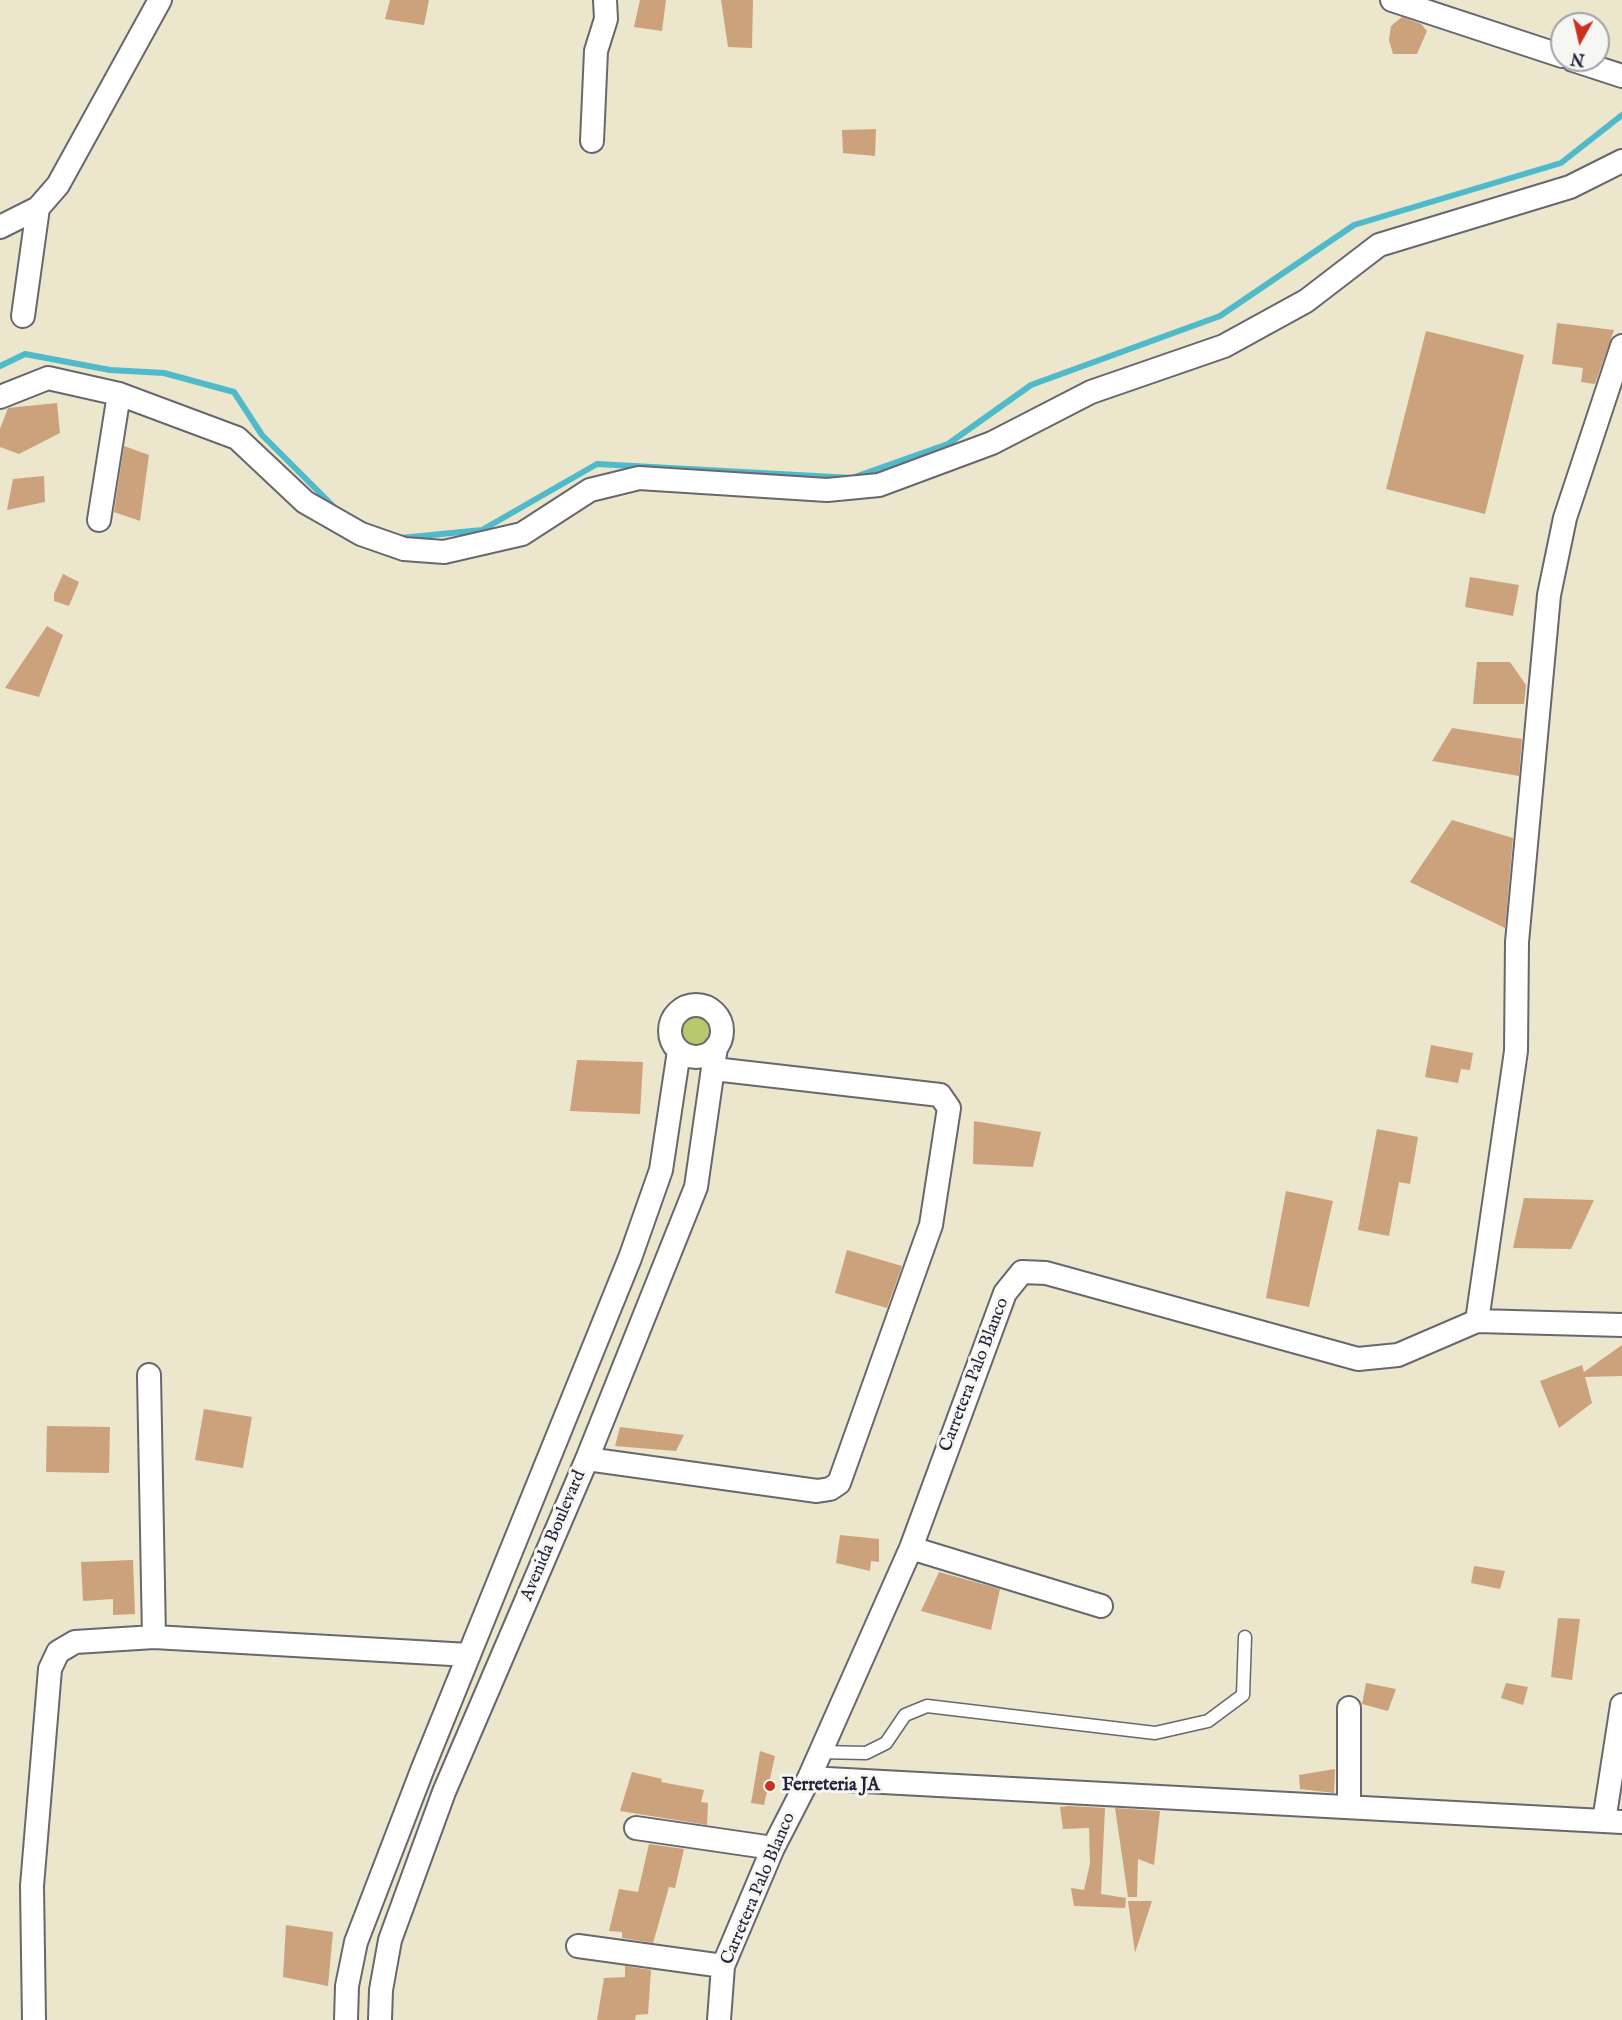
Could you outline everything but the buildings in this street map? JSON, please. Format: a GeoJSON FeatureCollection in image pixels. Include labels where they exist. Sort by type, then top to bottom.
{"type":"FeatureCollection","features":[{"type":"Feature","properties":{"kind":"street"},"geometry":{"type":"LineString","coordinates":[[0,227],[38,208],[58,184],[160,0]]}},
{"type":"Feature","properties":{"kind":"street"},"geometry":{"type":"LineString","coordinates":[[592,141],[596,51],[606,19],[605,0]]}},
{"type":"Feature","properties":{"kind":"street"},"geometry":{"type":"LineString","coordinates":[[1392,0],[1550,52]]}},
{"type":"Feature","properties":{"kind":"street"},"geometry":{"type":"LineString","coordinates":[[0,397],[48,378],[119,394],[237,438],[305,502],[361,534],[405,549],[444,552],[522,534],[590,490],[639,478],[827,490],[879,485],[992,442],[1091,392],[1224,346],[1306,301],[1380,245],[1570,187],[1622,161]]}},
{"type":"Feature","properties":{"kind":"street"},"geometry":{"type":"LineString","coordinates":[[23,316],[38,208]]}},
{"type":"Feature","properties":{"kind":"street"},"geometry":{"type":"LineString","coordinates":[[1477,1321],[1516,1051],[1517,942],[1550,595],[1565,518],[1622,346]]}},
{"type":"Feature","properties":{"kind":"street"},"geometry":{"type":"LineString","coordinates":[[99,520],[119,394]]}},
{"type":"Feature","properties":{"kind":"street"},"geometry":{"type":"LineString","coordinates":[[587,1459],[817,1491],[830,1489],[838,1483],[931,1225],[949,1108],[940,1095],[686,1055],[679,1051],[670,1036],[672,1019],[685,1007],[693,1005],[710,1009],[716,1015],[722,1031],[715,1058]]}},
{"type":"Feature","properties":{"kind":"street","name":"Avenida Boulevard"},"geometry":{"type":"LineString","coordinates":[[346,2020],[347,1986],[356,1942],[469,1655],[630,1258],[661,1170],[679,1051]]}},
{"type":"Feature","properties":{"kind":"street","name":"Avenida Boulevard"},"geometry":{"type":"LineString","coordinates":[[380,2020],[381,1990],[390,1940],[444,1792],[587,1459],[696,1187],[715,1058]]}},
{"type":"Feature","properties":{"kind":"street","name":"Carretera Palo Blanco"},"geometry":{"type":"LineString","coordinates":[[719,2020],[723,1966],[773,1848],[808,1778],[911,1548],[1005,1293],[1022,1272],[1046,1273],[1358,1359],[1398,1355],[1477,1321],[1622,1325]]}},
{"type":"Feature","properties":{"kind":"street"},"geometry":{"type":"LineString","coordinates":[[149,1375],[154,1637]]}},
{"type":"Feature","properties":{"kind":"street"},"geometry":{"type":"LineString","coordinates":[[911,1548],[1101,1606]]}},
{"type":"Feature","properties":{"kind":"street"},"geometry":{"type":"LineString","coordinates":[[34,2020],[32,1886],[50,1669],[58,1652],[75,1642],[154,1637],[469,1655]]}},
{"type":"Feature","properties":{"kind":"street"},"geometry":{"type":"LineString","coordinates":[[808,1778],[1613,1822],[1622,1705]]}},
{"type":"Feature","properties":{"kind":"street"},"geometry":{"type":"LineString","coordinates":[[1349,1708],[1349,1806]]}},
{"type":"Feature","properties":{"kind":"street"},"geometry":{"type":"LineString","coordinates":[[636,1828],[773,1848]]}},
{"type":"Feature","properties":{"kind":"street"},"geometry":{"type":"LineString","coordinates":[[578,1946],[723,1966]]}},
{"type":"Feature","properties":{"kind":"lane"},"geometry":{"type":"LineString","coordinates":[[819,1752],[866,1753],[886,1743],[905,1715],[927,1706],[1155,1733],[1208,1721],[1243,1695],[1245,1637]]}},
{"type":"Feature","properties":{"kind":"green space"},"geometry":{"type":"Polygon","coordinates":[[[696,1010],[711,1016],[717,1031],[711,1046],[696,1052],[681,1046],[675,1031],[681,1016],[696,1010]]]}},
{"type":"Feature","properties":{"kind":"waterway"},"geometry":{"type":"LineString","coordinates":[[401,538],[482,530],[597,464],[852,478],[948,444],[1031,385],[1220,316],[1354,225],[1561,163],[1622,115]]}},
{"type":"Feature","properties":{"kind":"waterway"},"geometry":{"type":"LineString","coordinates":[[0,366],[25,354],[110,370],[164,373],[234,392],[262,435],[337,510]]}},
{"type":"Feature","properties":{"kind":"place","name":"Ferreteria JA"},"geometry":{"type":"Point","coordinates":[770,1786]}}]}
